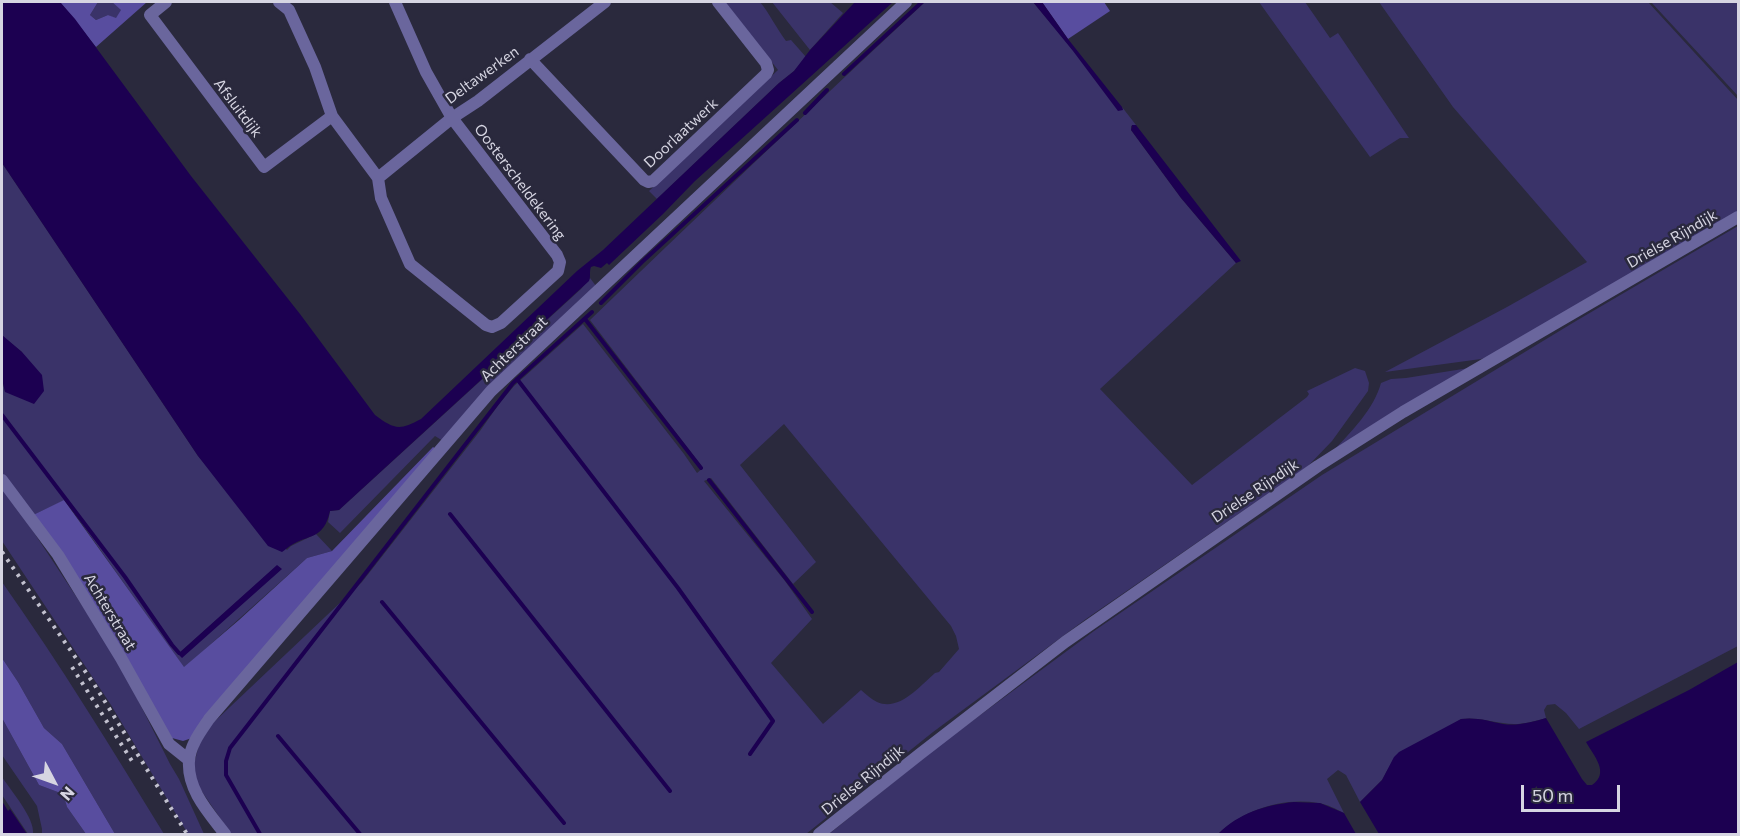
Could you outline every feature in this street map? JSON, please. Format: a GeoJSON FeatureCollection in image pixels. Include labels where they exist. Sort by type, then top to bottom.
{"type":"FeatureCollection","features":[{"type":"Feature","properties":{"kind":"street","name":"Afsluitdijk"},"geometry":{"type":"LineString","coordinates":[[166,2],[150,15],[264,167],[332,116]]}},
{"type":"Feature","properties":{"kind":"street"},"geometry":{"type":"LineString","coordinates":[[279,2],[289,10],[315,67],[332,116],[378,178],[452,118]]}},
{"type":"Feature","properties":{"kind":"street"},"geometry":{"type":"LineString","coordinates":[[289,10],[301,2]]}},
{"type":"Feature","properties":{"kind":"street","name":"Deltawerken"},"geometry":{"type":"LineString","coordinates":[[395,2],[417,54],[452,118],[478,101],[605,2]]}},
{"type":"Feature","properties":{"kind":"street","name":"Doorlaatwerk"},"geometry":{"type":"LineString","coordinates":[[530,59],[644,180],[653,181],[768,70],[766,63],[718,2]]}},
{"type":"Feature","properties":{"kind":"street","name":"Achterstraat"},"geometry":{"type":"LineString","coordinates":[[2,480],[58,555],[121,658],[169,744],[189,760],[195,740],[209,718],[491,391],[906,2]]}},
{"type":"Feature","properties":{"kind":"street","name":"Oosterscheldekering"},"geometry":{"type":"LineString","coordinates":[[378,178],[381,198],[410,264],[486,325],[492,327],[501,323],[558,271],[560,262],[557,255],[452,118]]}},
{"type":"Feature","properties":{"kind":"street","name":"Drielse Rijndijk"},"geometry":{"type":"LineString","coordinates":[[819,834],[1065,642],[1318,466],[1403,412],[1738,217]]}},
{"type":"Feature","properties":{"kind":"street"},"geometry":{"type":"LineString","coordinates":[[189,760],[192,785],[202,804],[225,834]]}},
{"type":"Feature","properties":{"kind":"shaded area"},"geometry":{"type":"Polygon","coordinates":[[[2,2],[60,2],[375,415],[392,426],[402,427],[421,419],[794,71],[810,50],[855,2],[893,2],[695,181],[609,265],[607,263],[601,268],[591,267],[589,281],[339,510],[330,511],[324,527],[319,532],[282,552],[268,546],[198,456],[2,163],[2,2]]]}},
{"type":"Feature","properties":{"kind":"shaded area"},"geometry":{"type":"Polygon","coordinates":[[[60,2],[98,2],[90,15],[96,20],[108,15],[116,18],[121,10],[112,2],[147,2],[96,47],[60,2]]]}},
{"type":"Feature","properties":{"kind":"shaded area"},"geometry":{"type":"Polygon","coordinates":[[[98,2],[112,2],[122,10],[116,19],[108,15],[96,20],[90,15],[98,2]]]}},
{"type":"Feature","properties":{"kind":"shaded area"},"geometry":{"type":"Polygon","coordinates":[[[725,2],[760,2],[786,41],[791,40],[806,57],[794,71],[657,199],[649,191],[778,70],[725,2]]]}},
{"type":"Feature","properties":{"kind":"shaded area"},"geometry":{"type":"Polygon","coordinates":[[[772,2],[830,2],[843,13],[810,50],[772,2]]]}},
{"type":"Feature","properties":{"kind":"shaded area"},"geometry":{"type":"Polygon","coordinates":[[[925,2],[1033,2],[1136,125],[1131,126],[1131,130],[1181,198],[1236,263],[1100,389],[1192,485],[1307,397],[1309,394],[1307,391],[1355,368],[1365,371],[1369,383],[1368,391],[1332,441],[1308,466],[1086,619],[933,732],[806,834],[231,834],[194,780],[193,768],[199,745],[212,724],[362,582],[514,386],[583,324],[697,473],[703,468],[590,320],[925,2]],[[784,424],[740,465],[816,562],[793,584],[711,478],[704,481],[785,581],[812,619],[771,663],[823,724],[861,690],[875,701],[885,704],[901,701],[916,691],[939,672],[959,649],[951,626],[784,424]]]}},
{"type":"Feature","properties":{"kind":"shaded area"},"geometry":{"type":"Polygon","coordinates":[[[1033,2],[1042,2],[1123,110],[1118,111],[1033,2]]]}},
{"type":"Feature","properties":{"kind":"shaded area"},"geometry":{"type":"Polygon","coordinates":[[[1042,2],[1104,2],[1110,11],[1068,39],[1042,2]]]}},
{"type":"Feature","properties":{"kind":"shaded area"},"geometry":{"type":"Polygon","coordinates":[[[1259,2],[1305,2],[1330,38],[1338,33],[1409,138],[1400,138],[1370,157],[1259,2]]]}},
{"type":"Feature","properties":{"kind":"shaded area"},"geometry":{"type":"Polygon","coordinates":[[[1379,2],[1648,2],[1738,100],[1738,211],[1490,356],[1385,372],[1587,262],[1453,107],[1379,2]]]}},
{"type":"Feature","properties":{"kind":"shaded area"},"geometry":{"type":"Polygon","coordinates":[[[1651,2],[1738,2],[1738,96],[1651,2]]]}},
{"type":"Feature","properties":{"kind":"shaded area"},"geometry":{"type":"Polygon","coordinates":[[[1132,125],[1136,125],[1241,261],[1236,263],[1181,198],[1131,130],[1132,125]]]}},
{"type":"Feature","properties":{"kind":"shaded area"},"geometry":{"type":"Polygon","coordinates":[[[2,163],[198,456],[287,550],[316,534],[332,551],[307,558],[184,668],[65,500],[31,516],[2,476],[2,379],[5,392],[22,352],[2,336],[2,163]],[[277,566],[178,655],[281,569],[277,566]]]}},
{"type":"Feature","properties":{"kind":"shaded area"},"geometry":{"type":"Polygon","coordinates":[[[1738,226],[1738,646],[1579,729],[1555,704],[1547,705],[1544,710],[1546,718],[1525,723],[1509,724],[1461,719],[1388,769],[1382,780],[1360,802],[1346,775],[1338,770],[1327,779],[1344,813],[1318,803],[1277,804],[1240,818],[1218,834],[829,834],[941,744],[1094,631],[1322,475],[1738,226]]]}},
{"type":"Feature","properties":{"kind":"shaded area"},"geometry":{"type":"Polygon","coordinates":[[[590,278],[596,286],[443,441],[435,436],[340,533],[328,522],[330,511],[339,510],[581,289],[590,278]]]}},
{"type":"Feature","properties":{"kind":"shaded area"},"geometry":{"type":"Polygon","coordinates":[[[2,335],[22,352],[42,375],[44,391],[34,404],[5,392],[2,379],[2,335]]]}},
{"type":"Feature","properties":{"kind":"shaded area"},"geometry":{"type":"Polygon","coordinates":[[[1469,368],[1333,451],[1367,411],[1381,383],[1391,379],[1469,368]]]}},
{"type":"Feature","properties":{"kind":"shaded area"},"geometry":{"type":"Polygon","coordinates":[[[433,447],[436,449],[192,738],[183,741],[172,738],[31,516],[64,500],[184,667],[307,558],[332,551],[433,447]]]}},
{"type":"Feature","properties":{"kind":"shaded area"},"geometry":{"type":"Polygon","coordinates":[[[2,488],[118,660],[179,779],[204,834],[188,834],[111,705],[2,541],[2,488]]]}},
{"type":"Feature","properties":{"kind":"shaded area"},"geometry":{"type":"Polygon","coordinates":[[[277,565],[282,569],[182,658],[178,654],[277,565]]]}},
{"type":"Feature","properties":{"kind":"shaded area"},"geometry":{"type":"Polygon","coordinates":[[[2,582],[65,675],[164,834],[115,834],[62,744],[44,728],[2,658],[2,582]]]}},
{"type":"Feature","properties":{"kind":"shaded area"},"geometry":{"type":"Polygon","coordinates":[[[2,658],[44,728],[62,744],[115,834],[86,834],[67,807],[63,794],[39,785],[2,718],[2,658]]]}},
{"type":"Feature","properties":{"kind":"shaded area"},"geometry":{"type":"Polygon","coordinates":[[[1738,662],[1738,834],[1379,834],[1360,802],[1382,780],[1399,752],[1461,719],[1514,724],[1546,718],[1582,779],[1587,785],[1592,785],[1600,775],[1600,770],[1586,742],[1689,690],[1738,662]]]}},
{"type":"Feature","properties":{"kind":"shaded area"},"geometry":{"type":"Polygon","coordinates":[[[2,718],[39,785],[63,794],[67,807],[86,834],[42,834],[37,806],[2,755],[2,718]]]}},
{"type":"Feature","properties":{"kind":"shaded area"},"geometry":{"type":"Polygon","coordinates":[[[2,777],[30,820],[33,834],[28,834],[2,795],[2,777]]]}},
{"type":"Feature","properties":{"kind":"shaded area"},"geometry":{"type":"Polygon","coordinates":[[[2,801],[8,811],[10,809],[27,834],[2,834],[2,801]]]}},
{"type":"Feature","properties":{"kind":"shaded area"},"geometry":{"type":"Polygon","coordinates":[[[1294,802],[1320,803],[1344,813],[1356,834],[1218,834],[1253,811],[1294,802]]]}},
{"type":"Feature","properties":{"kind":"waterway"},"geometry":{"type":"LineString","coordinates":[[844,74],[922,2]]}},
{"type":"Feature","properties":{"kind":"waterway"},"geometry":{"type":"LineString","coordinates":[[805,113],[827,90]]}},
{"type":"Feature","properties":{"kind":"waterway"},"geometry":{"type":"LineString","coordinates":[[601,303],[642,262],[797,120]]}},
{"type":"Feature","properties":{"kind":"waterway"},"geometry":{"type":"LineString","coordinates":[[260,834],[226,775],[226,761],[230,748],[513,383],[592,312]]}},
{"type":"Feature","properties":{"kind":"waterway"},"geometry":{"type":"LineString","coordinates":[[585,319],[701,468]]}},
{"type":"Feature","properties":{"kind":"waterway"},"geometry":{"type":"LineString","coordinates":[[517,379],[678,588],[773,721],[750,754]]}},
{"type":"Feature","properties":{"kind":"waterway"},"geometry":{"type":"LineString","coordinates":[[2,415],[125,577],[179,653]]}},
{"type":"Feature","properties":{"kind":"waterway"},"geometry":{"type":"LineString","coordinates":[[709,480],[812,612]]}},
{"type":"Feature","properties":{"kind":"waterway"},"geometry":{"type":"LineString","coordinates":[[450,514],[670,791]]}},
{"type":"Feature","properties":{"kind":"waterway"},"geometry":{"type":"LineString","coordinates":[[382,602],[564,823]]}},
{"type":"Feature","properties":{"kind":"waterway"},"geometry":{"type":"LineString","coordinates":[[278,736],[360,834]]}},
{"type":"Feature","properties":{"kind":"railway"},"geometry":{"type":"LineString","coordinates":[[2,552],[94,684],[187,834]]}},
{"type":"Feature","properties":{"kind":"railway"},"geometry":{"type":"LineString","coordinates":[[72,667],[132,761]]}}]}
